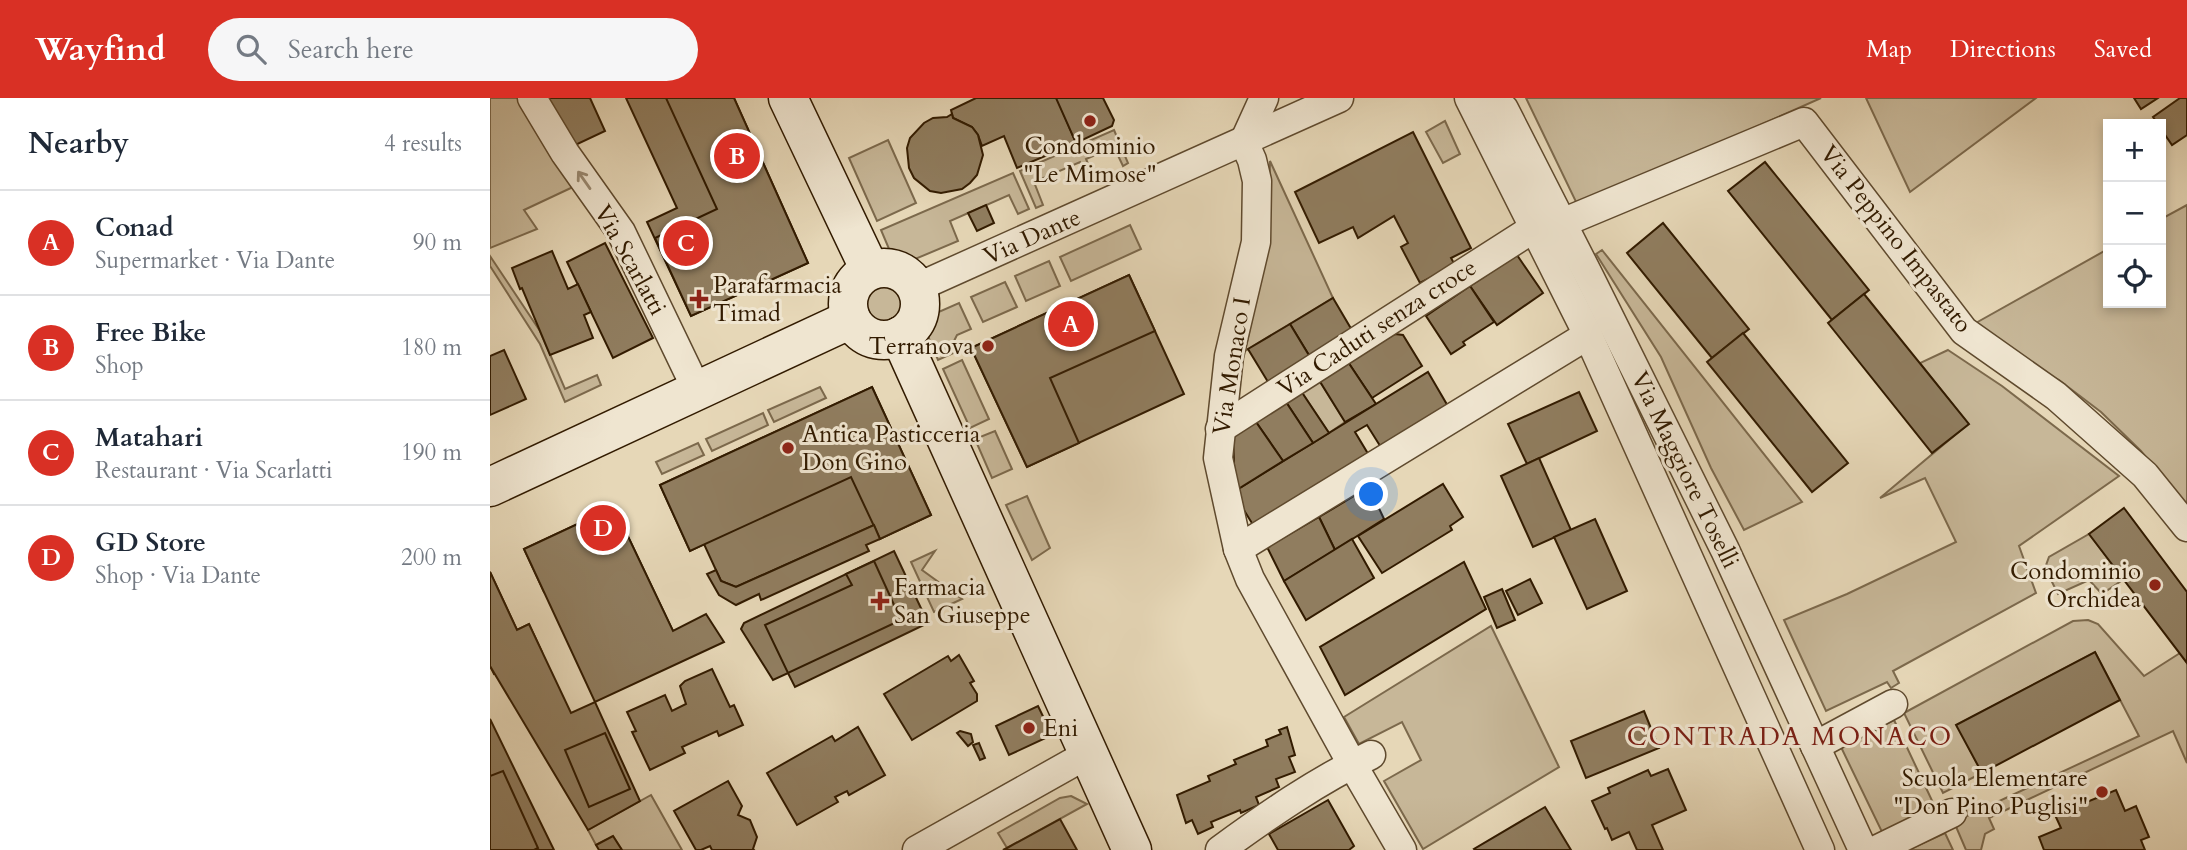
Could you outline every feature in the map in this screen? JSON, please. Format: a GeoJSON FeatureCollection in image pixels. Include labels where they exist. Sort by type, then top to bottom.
{"type":"FeatureCollection","features":[{"type":"Feature","properties":{"kind":"main road"},"geometry":{"type":"LineString","coordinates":[[788,98],[870,270]]}},
{"type":"Feature","properties":{"kind":"main road"},"geometry":{"type":"LineString","coordinates":[[880,267],[899,271],[908,276],[916,288],[920,303],[919,313],[915,323],[900,336],[891,339],[872,338],[863,333],[851,319],[848,310],[850,290],[855,282],[870,270],[880,267]]}},
{"type":"Feature","properties":{"kind":"main road"},"geometry":{"type":"LineString","coordinates":[[490,487],[851,319]]}},
{"type":"Feature","properties":{"kind":"main road"},"geometry":{"type":"LineString","coordinates":[[900,336],[1132,850]]}},
{"type":"Feature","properties":{"kind":"street","name":"Via Scarlatti"},"geometry":{"type":"LineString","coordinates":[[532,98],[565,153],[621,232],[698,390]]}},
{"type":"Feature","properties":{"kind":"street"},"geometry":{"type":"LineString","coordinates":[[1244,142],[1264,98]]}},
{"type":"Feature","properties":{"kind":"street","name":"Via Dante"},"geometry":{"type":"LineString","coordinates":[[916,288],[1339,98]]}},
{"type":"Feature","properties":{"kind":"street","name":"Via Maggiore Toselli"},"geometry":{"type":"LineString","coordinates":[[1468,98],[1588,335],[1820,850]]}},
{"type":"Feature","properties":{"kind":"street","name":"Via Maggiore Toselli"},"geometry":{"type":"LineString","coordinates":[[1493,98],[1504,109],[1726,550],[1863,850]]}},
{"type":"Feature","properties":{"kind":"street","name":"Via Peppino Impastato"},"geometry":{"type":"LineString","coordinates":[[1562,223],[1804,122],[1964,331],[2056,397],[2086,422],[2145,475],[2187,527]]}},
{"type":"Feature","properties":{"kind":"street","name":"Via Monaco I"},"geometry":{"type":"LineString","coordinates":[[1244,142],[1257,181],[1255,242],[1229,356],[1218,458],[1238,550],[1250,579],[1362,760],[1402,850]]}},
{"type":"Feature","properties":{"kind":"street","name":"Via Caduti senza croce"},"geometry":{"type":"LineString","coordinates":[[1220,429],[1534,228]]}},
{"type":"Feature","properties":{"kind":"street"},"geometry":{"type":"LineString","coordinates":[[1238,550],[1588,335]]}},
{"type":"Feature","properties":{"kind":"street"},"geometry":{"type":"LineString","coordinates":[[1815,746],[1893,704]]}},
{"type":"Feature","properties":{"kind":"street"},"geometry":{"type":"LineString","coordinates":[[917,850],[1088,754]]}},
{"type":"Feature","properties":{"kind":"street"},"geometry":{"type":"LineString","coordinates":[[1220,850],[1280,807],[1362,760]]}},
{"type":"Feature","properties":{"kind":"street"},"geometry":{"type":"LineString","coordinates":[[1876,850],[1952,813]]}},
{"type":"Feature","properties":{"kind":"shaded area"},"geometry":{"type":"Polygon","coordinates":[[[490,98],[518,98],[573,187],[524,210],[537,229],[490,248],[490,98]]]}},
{"type":"Feature","properties":{"kind":"shaded area"},"geometry":{"type":"Polygon","coordinates":[[[1526,98],[1821,98],[1578,206],[1526,98]]]}},
{"type":"Feature","properties":{"kind":"shaded area"},"geometry":{"type":"Polygon","coordinates":[[[1866,98],[2036,98],[1910,192],[1866,98]]]}},
{"type":"Feature","properties":{"kind":"shaded area"},"geometry":{"type":"Polygon","coordinates":[[[1445,121],[1460,154],[1443,163],[1426,132],[1445,121]]]}},
{"type":"Feature","properties":{"kind":"shaded area"},"geometry":{"type":"Polygon","coordinates":[[[1114,130],[1128,163],[1123,166],[1114,147],[1086,159],[1094,178],[1088,180],[1080,162],[1034,182],[1043,205],[1036,208],[1020,171],[1114,130]]]}},
{"type":"Feature","properties":{"kind":"shaded area"},"geometry":{"type":"Polygon","coordinates":[[[888,140],[916,203],[877,221],[849,158],[888,140]]]}},
{"type":"Feature","properties":{"kind":"shaded area"},"geometry":{"type":"Polygon","coordinates":[[[1270,161],[1333,298],[1245,351],[1268,246],[1270,161]]]}},
{"type":"Feature","properties":{"kind":"shaded area"},"geometry":{"type":"Polygon","coordinates":[[[1013,173],[1029,209],[1018,214],[1009,195],[950,221],[958,241],[908,262],[892,256],[881,230],[1013,173]]]}},
{"type":"Feature","properties":{"kind":"shaded area"},"geometry":{"type":"Polygon","coordinates":[[[2187,205],[2187,508],[2141,451],[2101,412],[2059,380],[2042,372],[1974,324],[2103,252],[2103,308],[2166,308],[2166,216],[2187,205]]]}},
{"type":"Feature","properties":{"kind":"shaded area"},"geometry":{"type":"Polygon","coordinates":[[[1130,225],[1141,249],[1071,281],[1060,257],[1130,225]]]}},
{"type":"Feature","properties":{"kind":"shaded area"},"geometry":{"type":"Polygon","coordinates":[[[1602,250],[1802,502],[1744,530],[1711,468],[1661,357],[1596,254],[1602,250]]]}},
{"type":"Feature","properties":{"kind":"shaded area"},"geometry":{"type":"Polygon","coordinates":[[[490,256],[540,331],[565,389],[597,375],[601,385],[565,402],[540,344],[490,266],[490,256]]]}},
{"type":"Feature","properties":{"kind":"shaded area"},"geometry":{"type":"Polygon","coordinates":[[[1049,261],[1060,286],[1026,301],[1015,276],[1049,261]]]}},
{"type":"Feature","properties":{"kind":"shaded area"},"geometry":{"type":"Polygon","coordinates":[[[1005,282],[1017,307],[983,322],[971,297],[1005,282]]]}},
{"type":"Feature","properties":{"kind":"shaded area"},"geometry":{"type":"Polygon","coordinates":[[[883,283],[891,284],[897,289],[902,295],[902,311],[897,317],[891,322],[883,323],[875,322],[869,317],[864,311],[863,303],[864,295],[869,289],[875,284],[883,283]]]}},
{"type":"Feature","properties":{"kind":"shaded area"},"geometry":{"type":"Polygon","coordinates":[[[959,303],[971,329],[957,335],[954,341],[958,351],[938,360],[925,329],[934,314],[959,303]]]}},
{"type":"Feature","properties":{"kind":"shaded area"},"geometry":{"type":"Polygon","coordinates":[[[1948,350],[2002,386],[2119,476],[2019,546],[2036,593],[1893,671],[1899,683],[1891,688],[1887,682],[1826,711],[1784,620],[1847,594],[1956,542],[1925,478],[1880,498],[1968,424],[1920,363],[1948,350]]]}},
{"type":"Feature","properties":{"kind":"shaded area"},"geometry":{"type":"Polygon","coordinates":[[[962,360],[989,419],[970,428],[943,369],[962,360]]]}},
{"type":"Feature","properties":{"kind":"shaded area"},"geometry":{"type":"Polygon","coordinates":[[[1319,380],[1345,422],[1329,433],[1301,391],[1319,380]]]}},
{"type":"Feature","properties":{"kind":"shaded area"},"geometry":{"type":"Polygon","coordinates":[[[820,387],[826,398],[774,422],[768,410],[820,387]]]}},
{"type":"Feature","properties":{"kind":"shaded area"},"geometry":{"type":"Polygon","coordinates":[[[763,413],[768,425],[712,451],[706,439],[763,413]]]}},
{"type":"Feature","properties":{"kind":"shaded area"},"geometry":{"type":"Polygon","coordinates":[[[995,431],[1012,469],[992,478],[975,439],[995,431]]]}},
{"type":"Feature","properties":{"kind":"shaded area"},"geometry":{"type":"Polygon","coordinates":[[[698,443],[704,455],[662,474],[656,462],[698,443]]]}},
{"type":"Feature","properties":{"kind":"shaded area"},"geometry":{"type":"Polygon","coordinates":[[[1027,496],[1050,548],[1032,560],[1006,505],[1027,496]]]}},
{"type":"Feature","properties":{"kind":"shaded area"},"geometry":{"type":"Polygon","coordinates":[[[2089,534],[2124,579],[2102,594],[2089,580],[2058,594],[2045,568],[2049,557],[2089,534]]]}},
{"type":"Feature","properties":{"kind":"shaded area"},"geometry":{"type":"Polygon","coordinates":[[[935,551],[922,570],[962,599],[934,612],[911,562],[935,551]]]}},
{"type":"Feature","properties":{"kind":"shaded area"},"geometry":{"type":"Polygon","coordinates":[[[2088,620],[2098,624],[2144,676],[2180,653],[2187,663],[2187,763],[2173,731],[1989,818],[1994,829],[1985,834],[1981,850],[1966,850],[1954,822],[2139,736],[2095,652],[1957,725],[1982,773],[1943,793],[1904,713],[2073,621],[2088,620]]]}},
{"type":"Feature","properties":{"kind":"shaded area"},"geometry":{"type":"Polygon","coordinates":[[[1491,626],[1559,767],[1423,849],[1384,781],[1421,760],[1402,722],[1359,744],[1344,717],[1491,626]]]}},
{"type":"Feature","properties":{"kind":"shaded area"},"geometry":{"type":"Polygon","coordinates":[[[1894,720],[1936,809],[1883,834],[1840,745],[1894,720]]]}},
{"type":"Feature","properties":{"kind":"shaded area"},"geometry":{"type":"Polygon","coordinates":[[[651,795],[682,850],[622,850],[613,836],[596,845],[588,830],[651,795]]]}},
{"type":"Feature","properties":{"kind":"shaded area"},"geometry":{"type":"Polygon","coordinates":[[[1071,796],[1087,804],[1007,848],[998,833],[1060,798],[1071,796]]]}},
{"type":"Feature","properties":{"kind":"shaded area"},"geometry":{"type":"Polygon","coordinates":[[[1945,833],[1953,850],[1908,850],[1945,833]]]}},
{"type":"Feature","properties":{"kind":"building"},"geometry":{"type":"Polygon","coordinates":[[[541,98],[590,98],[605,131],[569,148],[541,98]]]}},
{"type":"Feature","properties":{"kind":"building"},"geometry":{"type":"Polygon","coordinates":[[[626,98],[734,98],[808,263],[691,316],[647,222],[677,208],[626,98]]]}},
{"type":"Feature","properties":{"kind":"building"},"geometry":{"type":"Polygon","coordinates":[[[666,98],[734,98],[808,263],[691,316],[655,238],[717,209],[666,98]]]}},
{"type":"Feature","properties":{"kind":"building"},"geometry":{"type":"Polygon","coordinates":[[[976,98],[1057,98],[1076,143],[1017,168],[1004,136],[982,146],[972,127],[953,118],[951,110],[976,98]]]}},
{"type":"Feature","properties":{"kind":"building","name":"Condominio \"Le Mimose\""},"geometry":{"type":"Polygon","coordinates":[[[1056,98],[1103,98],[1114,120],[1112,126],[1076,143],[1056,98]]]}},
{"type":"Feature","properties":{"kind":"building"},"geometry":{"type":"Polygon","coordinates":[[[2134,98],[2158,98],[2141,109],[2134,98]]]}},
{"type":"Feature","properties":{"kind":"building"},"geometry":{"type":"Polygon","coordinates":[[[2180,98],[2187,98],[2187,135],[2172,145],[2166,136],[2166,119],[2153,117],[2180,98]]]}},
{"type":"Feature","properties":{"kind":"building"},"geometry":{"type":"Polygon","coordinates":[[[952,114],[953,118],[972,127],[978,135],[983,155],[977,175],[962,189],[941,193],[930,191],[914,178],[909,168],[907,148],[910,138],[924,123],[952,114]]]}},
{"type":"Feature","properties":{"kind":"building"},"geometry":{"type":"Polygon","coordinates":[[[1413,132],[1471,248],[1451,258],[1455,265],[1420,283],[1401,247],[1408,243],[1394,216],[1358,238],[1353,227],[1319,243],[1295,192],[1413,132]]]}},
{"type":"Feature","properties":{"kind":"building"},"geometry":{"type":"Polygon","coordinates":[[[1765,162],[1869,290],[1832,320],[1728,191],[1765,162]]]}},
{"type":"Feature","properties":{"kind":"building"},"geometry":{"type":"Polygon","coordinates":[[[986,205],[994,223],[977,231],[968,213],[986,205]]]}},
{"type":"Feature","properties":{"kind":"building"},"geometry":{"type":"Polygon","coordinates":[[[1663,223],[1749,329],[1712,358],[1627,253],[1663,223]]]}},
{"type":"Feature","properties":{"kind":"building"},"geometry":{"type":"Polygon","coordinates":[[[605,243],[653,338],[613,358],[567,262],[605,243]]]}},
{"type":"Feature","properties":{"kind":"building"},"geometry":{"type":"Polygon","coordinates":[[[552,251],[568,289],[578,284],[591,312],[584,315],[593,338],[550,355],[512,268],[552,251]]]}},
{"type":"Feature","properties":{"kind":"building"},"geometry":{"type":"Polygon","coordinates":[[[1517,255],[1543,293],[1497,325],[1470,286],[1517,255]]]}},
{"type":"Feature","properties":{"kind":"building"},"geometry":{"type":"Polygon","coordinates":[[[1129,275],[1184,394],[1027,467],[971,348],[1129,275]]]}},
{"type":"Feature","properties":{"kind":"building"},"geometry":{"type":"Polygon","coordinates":[[[1129,275],[1155,331],[1050,378],[1079,443],[1027,467],[971,348],[1129,275]]]}},
{"type":"Feature","properties":{"kind":"building"},"geometry":{"type":"Polygon","coordinates":[[[1470,286],[1494,322],[1463,342],[1465,345],[1451,354],[1426,316],[1470,286]]]}},
{"type":"Feature","properties":{"kind":"building"},"geometry":{"type":"Polygon","coordinates":[[[1864,294],[1969,424],[1932,453],[1828,323],[1864,294]]]}},
{"type":"Feature","properties":{"kind":"building"},"geometry":{"type":"Polygon","coordinates":[[[1333,298],[1353,332],[1310,357],[1290,324],[1333,298]]]}},
{"type":"Feature","properties":{"kind":"building"},"geometry":{"type":"Polygon","coordinates":[[[1290,324],[1310,357],[1268,382],[1248,349],[1290,324]]]}},
{"type":"Feature","properties":{"kind":"building"},"geometry":{"type":"Polygon","coordinates":[[[1743,333],[1848,463],[1812,492],[1707,362],[1743,333]]]}},
{"type":"Feature","properties":{"kind":"building"},"geometry":{"type":"Polygon","coordinates":[[[1395,334],[1403,335],[1422,366],[1372,398],[1348,362],[1395,334]]]}},
{"type":"Feature","properties":{"kind":"building"},"geometry":{"type":"Polygon","coordinates":[[[504,350],[526,399],[490,415],[490,356],[504,350]]]}},
{"type":"Feature","properties":{"kind":"building"},"geometry":{"type":"Polygon","coordinates":[[[1348,362],[1376,404],[1345,422],[1319,380],[1348,362]]]}},
{"type":"Feature","properties":{"kind":"building"},"geometry":{"type":"Polygon","coordinates":[[[1428,372],[1449,408],[1382,449],[1367,425],[1355,432],[1370,457],[1255,528],[1235,491],[1428,372]]]}},
{"type":"Feature","properties":{"kind":"building"},"geometry":{"type":"Polygon","coordinates":[[[872,387],[931,515],[880,539],[874,525],[736,587],[721,581],[704,544],[690,551],[660,485],[872,387]]]}},
{"type":"Feature","properties":{"kind":"building"},"geometry":{"type":"Polygon","coordinates":[[[872,387],[931,515],[880,539],[851,477],[690,551],[660,485],[872,387]]]}},
{"type":"Feature","properties":{"kind":"building"},"geometry":{"type":"Polygon","coordinates":[[[1301,391],[1329,433],[1313,443],[1286,402],[1301,391]]]}},
{"type":"Feature","properties":{"kind":"building"},"geometry":{"type":"Polygon","coordinates":[[[1579,392],[1597,431],[1527,464],[1508,424],[1579,392]]]}},
{"type":"Feature","properties":{"kind":"building"},"geometry":{"type":"Polygon","coordinates":[[[1286,402],[1313,443],[1283,461],[1256,422],[1286,402]]]}},
{"type":"Feature","properties":{"kind":"building"},"geometry":{"type":"Polygon","coordinates":[[[1256,422],[1283,461],[1235,491],[1233,437],[1256,422]]]}},
{"type":"Feature","properties":{"kind":"building"},"geometry":{"type":"Polygon","coordinates":[[[1539,458],[1571,530],[1533,547],[1501,476],[1539,458]]]}},
{"type":"Feature","properties":{"kind":"building"},"geometry":{"type":"Polygon","coordinates":[[[1443,484],[1463,517],[1450,526],[1452,530],[1382,573],[1358,536],[1443,484]]]}},
{"type":"Feature","properties":{"kind":"building"},"geometry":{"type":"Polygon","coordinates":[[[1369,487],[1384,519],[1335,550],[1319,517],[1369,487]]]}},
{"type":"Feature","properties":{"kind":"building"},"geometry":{"type":"Polygon","coordinates":[[[614,507],[673,631],[634,650],[596,568],[544,592],[524,549],[614,507]]]}},
{"type":"Feature","properties":{"kind":"building"},"geometry":{"type":"Polygon","coordinates":[[[614,507],[673,631],[706,614],[724,642],[595,702],[524,549],[614,507]]]}},
{"type":"Feature","properties":{"kind":"building","name":"Condominio Orchidea"},"geometry":{"type":"Polygon","coordinates":[[[2124,508],[2187,592],[2187,663],[2089,534],[2124,508]]]}},
{"type":"Feature","properties":{"kind":"building"},"geometry":{"type":"Polygon","coordinates":[[[1319,517],[1335,550],[1284,581],[1267,547],[1319,517]]]}},
{"type":"Feature","properties":{"kind":"building"},"geometry":{"type":"Polygon","coordinates":[[[1595,519],[1627,591],[1587,609],[1554,537],[1595,519]]]}},
{"type":"Feature","properties":{"kind":"building"},"geometry":{"type":"Polygon","coordinates":[[[874,525],[880,539],[866,545],[869,551],[761,600],[759,594],[736,605],[719,595],[707,574],[716,570],[721,581],[736,587],[874,525]]]}},
{"type":"Feature","properties":{"kind":"building"},"geometry":{"type":"Polygon","coordinates":[[[1352,539],[1374,578],[1306,620],[1284,581],[1352,539]]]}},
{"type":"Feature","properties":{"kind":"building"},"geometry":{"type":"Polygon","coordinates":[[[894,551],[928,623],[795,687],[788,673],[773,680],[741,629],[744,623],[894,551]]]}},
{"type":"Feature","properties":{"kind":"building"},"geometry":{"type":"Polygon","coordinates":[[[874,561],[901,620],[788,673],[765,625],[852,585],[846,574],[874,561]]]}},
{"type":"Feature","properties":{"kind":"building"},"geometry":{"type":"Polygon","coordinates":[[[1464,562],[1486,609],[1345,695],[1320,647],[1464,562]]]}},
{"type":"Feature","properties":{"kind":"building"},"geometry":{"type":"Polygon","coordinates":[[[490,572],[517,630],[529,624],[542,652],[494,674],[490,666],[490,572]]]}},
{"type":"Feature","properties":{"kind":"building"},"geometry":{"type":"Polygon","coordinates":[[[490,572],[517,630],[529,624],[571,713],[595,702],[640,801],[588,830],[490,666],[490,572]]]}},
{"type":"Feature","properties":{"kind":"building"},"geometry":{"type":"Polygon","coordinates":[[[1530,579],[1542,603],[1518,615],[1506,591],[1530,579]]]}},
{"type":"Feature","properties":{"kind":"building"},"geometry":{"type":"Polygon","coordinates":[[[1502,589],[1515,620],[1497,628],[1484,597],[1502,589]]]}},
{"type":"Feature","properties":{"kind":"building"},"geometry":{"type":"Polygon","coordinates":[[[2095,652],[2120,700],[1982,773],[1956,725],[2095,652]]]}},
{"type":"Feature","properties":{"kind":"building"},"geometry":{"type":"Polygon","coordinates":[[[959,655],[974,681],[970,683],[977,694],[977,701],[912,740],[884,694],[948,656],[951,661],[959,655]]]}},
{"type":"Feature","properties":{"kind":"building"},"geometry":{"type":"Polygon","coordinates":[[[712,669],[730,707],[734,705],[743,725],[719,736],[717,731],[682,747],[685,753],[650,770],[632,732],[636,731],[627,712],[665,695],[672,711],[686,704],[680,686],[712,669]]]}},
{"type":"Feature","properties":{"kind":"building"},"geometry":{"type":"Polygon","coordinates":[[[1038,706],[1052,735],[1009,755],[996,726],[1038,706]]]}},
{"type":"Feature","properties":{"kind":"building"},"geometry":{"type":"Polygon","coordinates":[[[1644,711],[1659,748],[1586,778],[1571,741],[1644,711]]]}},
{"type":"Feature","properties":{"kind":"building"},"geometry":{"type":"Polygon","coordinates":[[[490,719],[529,799],[554,850],[490,850],[490,719]]]}},
{"type":"Feature","properties":{"kind":"building"},"geometry":{"type":"Polygon","coordinates":[[[858,727],[885,775],[849,795],[847,791],[835,797],[838,802],[797,825],[767,773],[832,736],[835,741],[858,727]]]}},
{"type":"Feature","properties":{"kind":"building"},"geometry":{"type":"Polygon","coordinates":[[[1287,727],[1295,755],[1289,757],[1295,772],[1276,779],[1279,787],[1256,797],[1259,805],[1211,822],[1213,827],[1198,834],[1192,820],[1186,823],[1177,795],[1210,781],[1208,776],[1236,764],[1234,760],[1268,746],[1266,740],[1281,734],[1279,730],[1287,727]]]}},
{"type":"Feature","properties":{"kind":"building"},"geometry":{"type":"Polygon","coordinates":[[[960,731],[971,734],[973,742],[968,746],[957,733],[960,731]]]}},
{"type":"Feature","properties":{"kind":"building"},"geometry":{"type":"Polygon","coordinates":[[[605,733],[630,789],[589,807],[565,750],[605,733]]]}},
{"type":"Feature","properties":{"kind":"building"},"geometry":{"type":"Polygon","coordinates":[[[979,743],[985,758],[980,760],[973,745],[979,743]]]}},
{"type":"Feature","properties":{"kind":"building"},"geometry":{"type":"Polygon","coordinates":[[[1668,769],[1686,810],[1652,825],[1663,850],[1637,850],[1629,832],[1612,840],[1592,801],[1610,793],[1608,788],[1648,770],[1651,776],[1668,769]]]}},
{"type":"Feature","properties":{"kind":"building"},"geometry":{"type":"Polygon","coordinates":[[[503,771],[538,848],[534,850],[490,850],[490,776],[503,771]]]}},
{"type":"Feature","properties":{"kind":"building"},"geometry":{"type":"Polygon","coordinates":[[[728,781],[742,806],[738,815],[750,820],[757,837],[754,850],[712,850],[710,846],[696,850],[674,811],[728,781]]]}},
{"type":"Feature","properties":{"kind":"building"},"geometry":{"type":"Polygon","coordinates":[[[2116,790],[2125,811],[2136,806],[2149,837],[2141,840],[2145,850],[2044,850],[2039,837],[2061,828],[2055,815],[2116,790]]]}},
{"type":"Feature","properties":{"kind":"building"},"geometry":{"type":"Polygon","coordinates":[[[1328,800],[1354,846],[1349,850],[1278,850],[1269,834],[1328,800]]]}},
{"type":"Feature","properties":{"kind":"building"},"geometry":{"type":"Polygon","coordinates":[[[1545,807],[1571,850],[1474,849],[1545,807]]]}},
{"type":"Feature","properties":{"kind":"building"},"geometry":{"type":"Polygon","coordinates":[[[1060,819],[1077,850],[1003,850],[1007,848],[1060,819]]]}},
{"type":"Feature","properties":{"kind":"building"},"geometry":{"type":"Polygon","coordinates":[[[613,836],[622,850],[599,850],[596,845],[613,836]]]}},
{"type":"Feature","properties":{"kind":"place","name":"Condominio \"Le Mimose\""},"geometry":{"type":"Point","coordinates":[1090,121]}},
{"type":"Feature","properties":{"kind":"place","name":"Free Bike"},"geometry":{"type":"Point","coordinates":[737,156]}},
{"type":"Feature","properties":{"kind":"place","name":"Matahari"},"geometry":{"type":"Point","coordinates":[686,243]}},
{"type":"Feature","properties":{"kind":"place","name":"Parafarmacia Timad"},"geometry":{"type":"Point","coordinates":[699,299]}},
{"type":"Feature","properties":{"kind":"place","name":"Conad"},"geometry":{"type":"Point","coordinates":[1071,324]}},
{"type":"Feature","properties":{"kind":"place","name":"Terranova"},"geometry":{"type":"Point","coordinates":[988,346]}},
{"type":"Feature","properties":{"kind":"place","name":"Antica Pasticceria Don Gino"},"geometry":{"type":"Point","coordinates":[788,448]}},
{"type":"Feature","properties":{"kind":"place","name":"GD Store"},"geometry":{"type":"Point","coordinates":[603,528]}},
{"type":"Feature","properties":{"kind":"place","name":"Condominio Orchidea"},"geometry":{"type":"Point","coordinates":[2155,585]}},
{"type":"Feature","properties":{"kind":"place","name":"Farmacia San Giuseppe"},"geometry":{"type":"Point","coordinates":[880,601]}},
{"type":"Feature","properties":{"kind":"place","name":"Eni"},"geometry":{"type":"Point","coordinates":[1029,728]}},
{"type":"Feature","properties":{"kind":"place","name":"Scuola Elementare \"Don Pino Puglisi\""},"geometry":{"type":"Point","coordinates":[2102,792]}},
{"type":"Feature","properties":{"kind":"district","name":"CONTRADA MONACO"},"geometry":{"type":"Point","coordinates":[1790,736]}}]}
